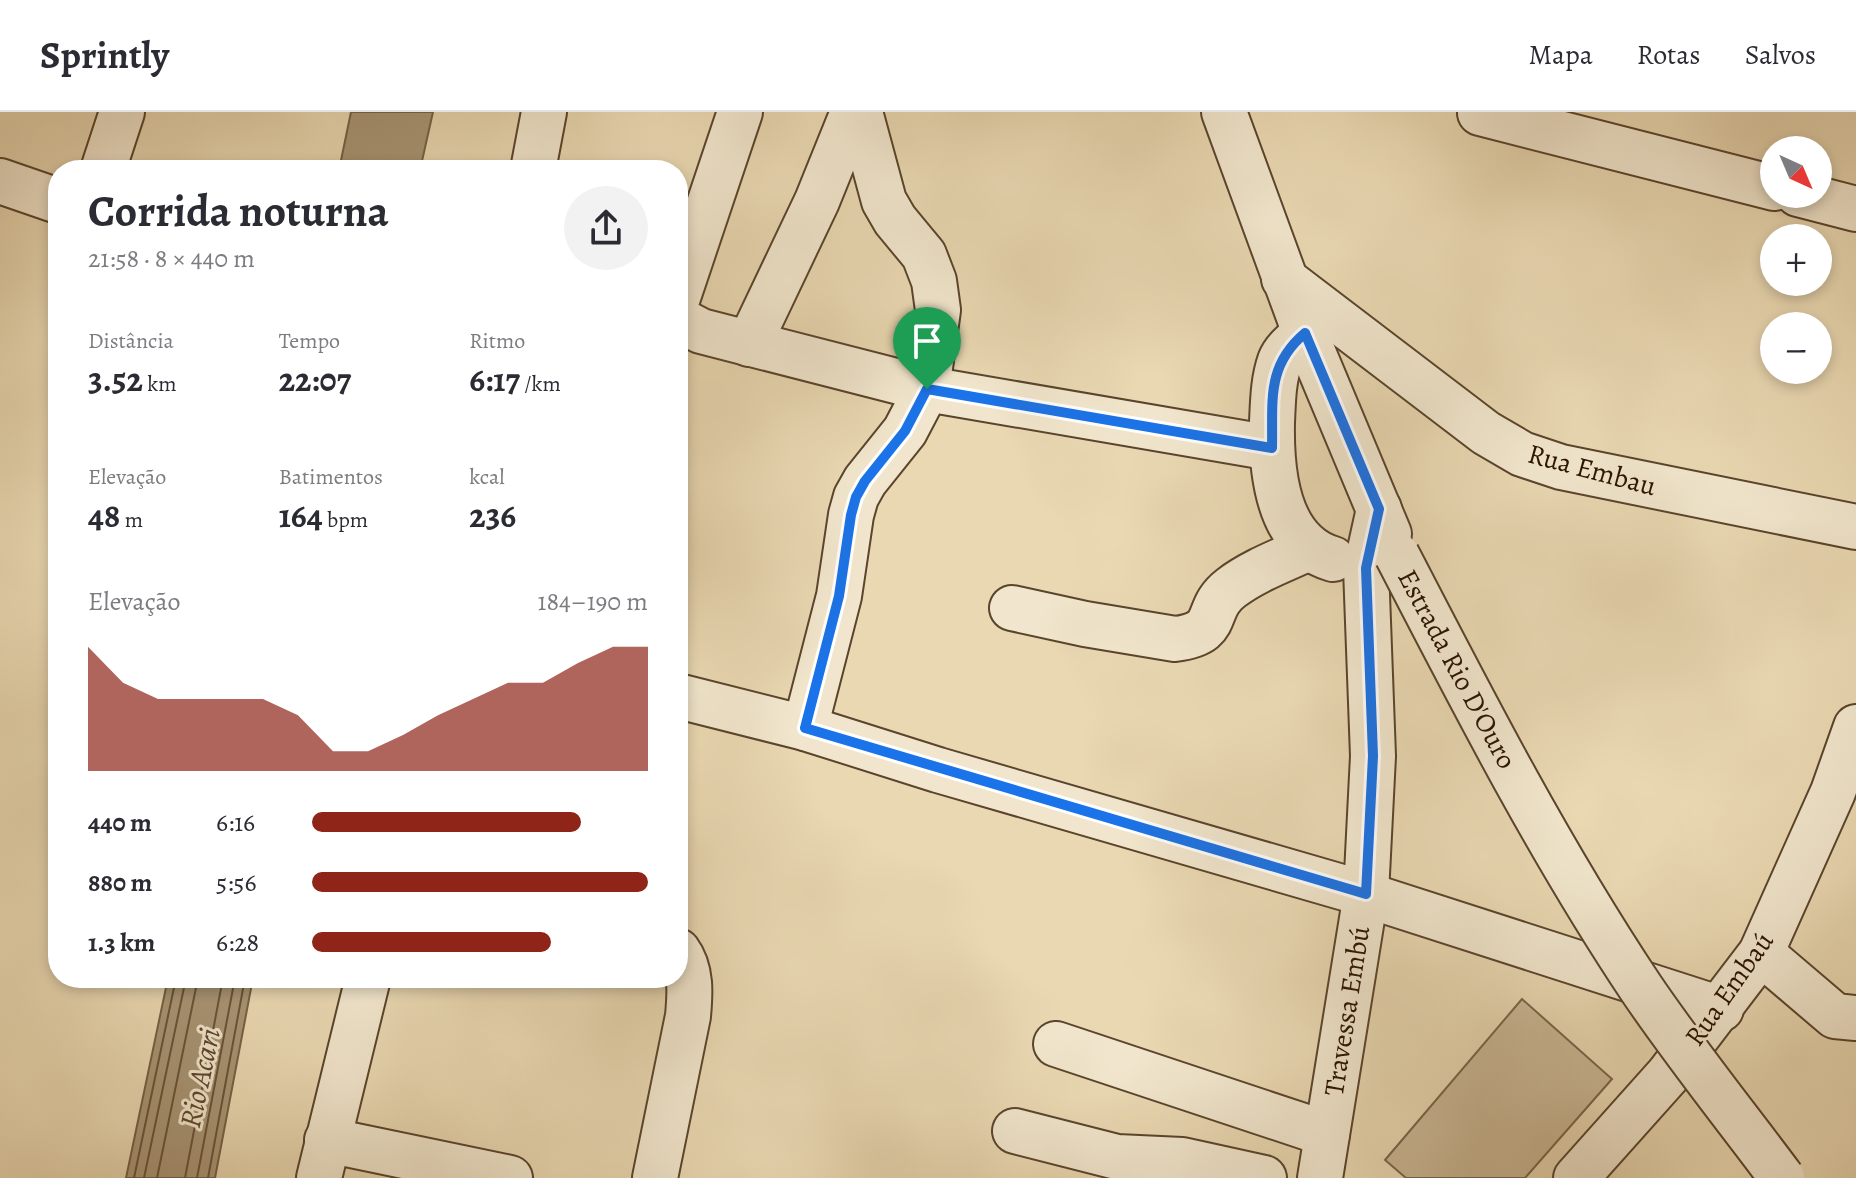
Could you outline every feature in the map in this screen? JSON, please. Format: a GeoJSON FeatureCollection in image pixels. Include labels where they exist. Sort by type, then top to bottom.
{"type":"FeatureCollection","features":[{"type":"Feature","properties":{"kind":"street"},"geometry":{"type":"LineString","coordinates":[[106,160],[122,112]]}},
{"type":"Feature","properties":{"kind":"street"},"geometry":{"type":"LineString","coordinates":[[535,160],[544,112]]}},
{"type":"Feature","properties":{"kind":"street"},"geometry":{"type":"LineString","coordinates":[[688,267],[740,112]]}},
{"type":"Feature","properties":{"kind":"street"},"geometry":{"type":"LineString","coordinates":[[749,344],[817,201],[853,112]]}},
{"type":"Feature","properties":{"kind":"street"},"geometry":{"type":"LineString","coordinates":[[805,728],[839,596],[856,497],[905,431],[927,389],[938,310],[934,281],[924,255],[895,220],[884,201],[860,112]]}},
{"type":"Feature","properties":{"kind":"street","name":"Estrada Rio D'Ouro"},"geometry":{"type":"LineString","coordinates":[[1224,112],[1305,333],[1379,509],[1382,562],[1463,683],[1570,875],[1642,989],[1782,1178]]}},
{"type":"Feature","properties":{"kind":"street"},"geometry":{"type":"LineString","coordinates":[[1480,113],[1760,184]]}},
{"type":"Feature","properties":{"kind":"street"},"geometry":{"type":"LineString","coordinates":[[0,181],[48,198]]}},
{"type":"Feature","properties":{"kind":"street"},"geometry":{"type":"LineString","coordinates":[[1832,203],[1856,209]]}},
{"type":"Feature","properties":{"kind":"street","name":"Rua Embau"},"geometry":{"type":"LineString","coordinates":[[1284,279],[1486,433],[1522,454],[1561,467],[1856,527]]}},
{"type":"Feature","properties":{"kind":"street"},"geometry":{"type":"LineString","coordinates":[[688,324],[701,331],[927,389],[1272,448]]}},
{"type":"Feature","properties":{"kind":"street"},"geometry":{"type":"LineString","coordinates":[[1305,333],[1287,348],[1280,361],[1273,389],[1275,486],[1298,535],[1309,548],[1325,556],[1382,562]]}},
{"type":"Feature","properties":{"kind":"street"},"geometry":{"type":"LineString","coordinates":[[1012,608],[1085,624],[1175,639],[1186,638],[1205,630],[1212,621],[1217,603],[1229,589],[1309,548]]}},
{"type":"Feature","properties":{"kind":"street","name":"Travessa Embú"},"geometry":{"type":"LineString","coordinates":[[1320,1178],[1366,894],[1382,562]]}},
{"type":"Feature","properties":{"kind":"street"},"geometry":{"type":"LineString","coordinates":[[688,699],[805,728],[1366,894],[1721,1009]]}},
{"type":"Feature","properties":{"kind":"street","name":"Rua Embaú"},"geometry":{"type":"LineString","coordinates":[[1593,1172],[1761,953],[1844,797],[1856,727]]}},
{"type":"Feature","properties":{"kind":"street"},"geometry":{"type":"LineString","coordinates":[[1761,953],[1849,1024]]}},
{"type":"Feature","properties":{"kind":"street"},"geometry":{"type":"LineString","coordinates":[[655,1178],[688,1016],[688,980]]}},
{"type":"Feature","properties":{"kind":"street"},"geometry":{"type":"LineString","coordinates":[[366,988],[323,1159],[510,1178]]}},
{"type":"Feature","properties":{"kind":"street"},"geometry":{"type":"LineString","coordinates":[[1056,1044],[1327,1134]]}},
{"type":"Feature","properties":{"kind":"street"},"geometry":{"type":"LineString","coordinates":[[1015,1131],[1117,1157],[1182,1160],[1264,1178]]}},
{"type":"Feature","properties":{"kind":"shaded area"},"geometry":{"type":"Polygon","coordinates":[[[1522,999],[1612,1079],[1525,1178],[1406,1178],[1385,1160],[1522,999]]]}},
{"type":"Feature","properties":{"kind":"water"},"geometry":{"type":"Polygon","coordinates":[[[351,112],[433,112],[422,160],[341,160],[351,112]]]}},
{"type":"Feature","properties":{"kind":"water","name":"Rio Acari"},"geometry":{"type":"Polygon","coordinates":[[[166,988],[251,988],[215,1178],[126,1178],[166,988]]]}},
{"type":"Feature","properties":{"kind":"route"},"geometry":{"type":"LineString","coordinates":[[1305,333],[1379,509],[1366,568],[1373,756],[1366,894],[938,770],[805,728],[839,596],[856,497],[905,431],[927,389],[1272,448],[1273,389],[1280,361],[1287,348],[1305,333]]}}]}
